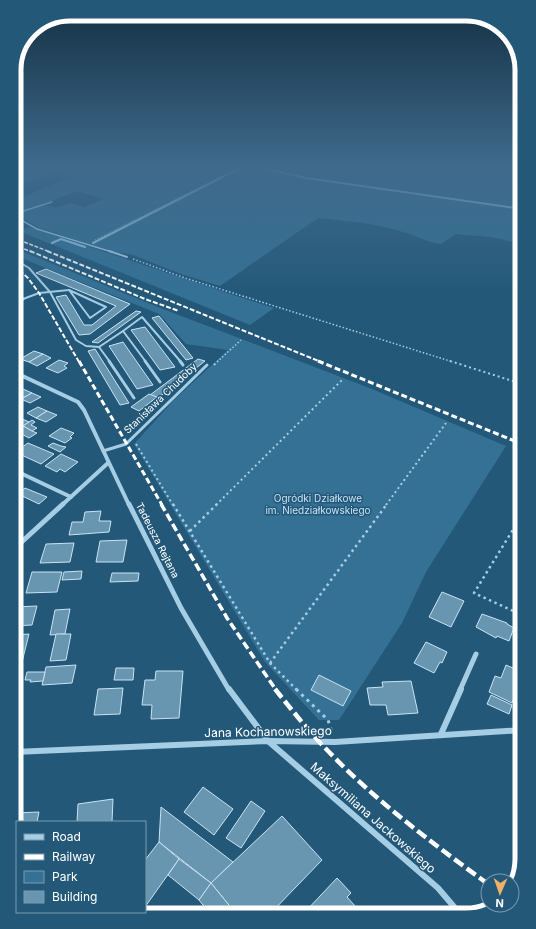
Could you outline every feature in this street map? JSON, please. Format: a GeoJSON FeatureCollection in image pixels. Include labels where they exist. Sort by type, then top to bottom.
{"type":"FeatureCollection","features":[{"type":"Feature","properties":{"kind":"street","name":"Tadeusza Rejtana"},"geometry":{"type":"LineString","coordinates":[[21,375],[78,402],[84,410],[108,463],[182,608],[233,696],[268,741]]}},
{"type":"Feature","properties":{"kind":"street"},"geometry":{"type":"LineString","coordinates":[[21,543],[108,463]]}},
{"type":"Feature","properties":{"kind":"street"},"geometry":{"type":"LineString","coordinates":[[21,473],[71,497]]}},
{"type":"Feature","properties":{"kind":"street"},"geometry":{"type":"LineString","coordinates":[[441,734],[476,654]]}},
{"type":"Feature","properties":{"kind":"street","name":"Jana Kochanowskiego"},"geometry":{"type":"LineString","coordinates":[[21,752],[268,741],[335,742],[515,730]]}},
{"type":"Feature","properties":{"kind":"street","name":"Maksymiliana Jackowskiego"},"geometry":{"type":"LineString","coordinates":[[268,741],[438,888],[455,908]]}},
{"type":"Feature","properties":{"kind":"lane"},"geometry":{"type":"LineString","coordinates":[[21,219],[37,228],[127,257]]}},
{"type":"Feature","properties":{"kind":"lane"},"geometry":{"type":"LineString","coordinates":[[21,263],[29,268],[50,292],[76,340],[86,346],[99,347],[142,317],[183,365]]}},
{"type":"Feature","properties":{"kind":"lane"},"geometry":{"type":"LineString","coordinates":[[24,298],[40,293],[69,290],[106,307],[90,318],[69,290]]}},
{"type":"Feature","properties":{"kind":"lane"},"geometry":{"type":"LineString","coordinates":[[123,331],[160,382]]}},
{"type":"Feature","properties":{"kind":"lane"},"geometry":{"type":"LineString","coordinates":[[99,347],[134,398]]}},
{"type":"Feature","properties":{"kind":"lane","name":"Stanisława Chudoby"},"geometry":{"type":"LineString","coordinates":[[103,451],[126,444],[207,365]]}},
{"type":"Feature","properties":{"kind":"path"},"geometry":{"type":"LineString","coordinates":[[86,244],[153,210]]}},
{"type":"Feature","properties":{"kind":"path"},"geometry":{"type":"LineString","coordinates":[[127,257],[185,278],[515,382]]}},
{"type":"Feature","properties":{"kind":"path"},"geometry":{"type":"LineString","coordinates":[[190,531],[342,380]]}},
{"type":"Feature","properties":{"kind":"path"},"geometry":{"type":"LineString","coordinates":[[270,663],[446,423]]}},
{"type":"Feature","properties":{"kind":"path"},"geometry":{"type":"LineString","coordinates":[[126,444],[137,445],[270,663],[328,720],[335,742]]}},
{"type":"Feature","properties":{"kind":"path"},"geometry":{"type":"LineString","coordinates":[[515,526],[474,593],[515,612]]}},
{"type":"Feature","properties":{"kind":"green space"},"geometry":{"type":"Polygon","coordinates":[[[28,210],[515,210],[515,242],[491,237],[456,234],[441,244],[430,242],[382,226],[318,218],[220,286],[181,274],[133,255],[111,251],[39,228],[21,218],[21,212],[28,210]]]}},
{"type":"Feature","properties":{"kind":"green space"},"geometry":{"type":"Polygon","coordinates":[[[29,227],[274,308],[250,325],[21,232],[21,230],[29,227]]]}},
{"type":"Feature","properties":{"kind":"green space","name":"Ogródki Działkowe im. Niedziałkowskiego"},"geometry":{"type":"Polygon","coordinates":[[[21,251],[158,307],[372,389],[506,446],[426,572],[402,623],[339,720],[319,720],[265,662],[134,444],[174,400],[228,350],[186,344],[159,314],[21,258],[21,251]]]}},
{"type":"Feature","properties":{"kind":"building"},"geometry":{"type":"Polygon","coordinates":[[[46,269],[130,304],[90,334],[79,335],[56,297],[66,295],[84,325],[92,325],[116,306],[36,273],[46,269]]]}},
{"type":"Feature","properties":{"kind":"building"},"geometry":{"type":"Polygon","coordinates":[[[136,311],[141,312],[98,343],[92,342],[136,311]]]}},
{"type":"Feature","properties":{"kind":"building"},"geometry":{"type":"Polygon","coordinates":[[[159,316],[193,358],[186,360],[152,318],[159,316]]]}},
{"type":"Feature","properties":{"kind":"building"},"geometry":{"type":"Polygon","coordinates":[[[145,327],[175,367],[160,370],[131,330],[145,327]]]}},
{"type":"Feature","properties":{"kind":"building"},"geometry":{"type":"Polygon","coordinates":[[[123,342],[153,385],[137,389],[109,346],[123,342]]]}},
{"type":"Feature","properties":{"kind":"building"},"geometry":{"type":"Polygon","coordinates":[[[95,349],[129,403],[120,405],[88,351],[95,349]]]}},
{"type":"Feature","properties":{"kind":"building"},"geometry":{"type":"Polygon","coordinates":[[[34,351],[43,354],[29,362],[21,358],[34,351]]]}},
{"type":"Feature","properties":{"kind":"building"},"geometry":{"type":"Polygon","coordinates":[[[43,354],[51,358],[37,366],[29,362],[43,354]]]}},
{"type":"Feature","properties":{"kind":"building"},"geometry":{"type":"Polygon","coordinates":[[[198,359],[205,361],[158,398],[150,395],[198,359]]]}},
{"type":"Feature","properties":{"kind":"building"},"geometry":{"type":"Polygon","coordinates":[[[59,360],[68,363],[64,366],[67,368],[58,373],[46,368],[59,360]]]}},
{"type":"Feature","properties":{"kind":"building"},"geometry":{"type":"Polygon","coordinates":[[[23,389],[32,393],[21,399],[21,390],[23,389]]]}},
{"type":"Feature","properties":{"kind":"building"},"geometry":{"type":"Polygon","coordinates":[[[32,393],[41,397],[30,403],[21,399],[32,393]]]}},
{"type":"Feature","properties":{"kind":"building"},"geometry":{"type":"Polygon","coordinates":[[[149,394],[157,397],[139,411],[131,407],[149,394]]]}},
{"type":"Feature","properties":{"kind":"building"},"geometry":{"type":"Polygon","coordinates":[[[38,407],[47,411],[36,418],[27,413],[38,407]]]}},
{"type":"Feature","properties":{"kind":"building"},"geometry":{"type":"Polygon","coordinates":[[[47,411],[57,415],[46,422],[36,418],[47,411]]]}},
{"type":"Feature","properties":{"kind":"building"},"geometry":{"type":"Polygon","coordinates":[[[21,418],[29,422],[23,426],[21,425],[21,418]]]}},
{"type":"Feature","properties":{"kind":"building"},"geometry":{"type":"Polygon","coordinates":[[[32,420],[35,422],[31,425],[37,428],[32,431],[23,426],[32,420]]]}},
{"type":"Feature","properties":{"kind":"building"},"geometry":{"type":"Polygon","coordinates":[[[23,426],[37,433],[29,438],[21,434],[21,427],[23,426]]]}},
{"type":"Feature","properties":{"kind":"building"},"geometry":{"type":"Polygon","coordinates":[[[61,428],[74,433],[70,437],[72,438],[65,443],[49,436],[61,428]]]}},
{"type":"Feature","properties":{"kind":"building"},"geometry":{"type":"Polygon","coordinates":[[[28,443],[54,454],[41,464],[21,455],[21,448],[28,443]]]}},
{"type":"Feature","properties":{"kind":"building"},"geometry":{"type":"Polygon","coordinates":[[[53,443],[66,447],[60,452],[48,446],[53,443]]]}},
{"type":"Feature","properties":{"kind":"building"},"geometry":{"type":"Polygon","coordinates":[[[61,454],[78,462],[65,472],[60,469],[57,472],[45,466],[61,454]]]}},
{"type":"Feature","properties":{"kind":"building"},"geometry":{"type":"Polygon","coordinates":[[[25,488],[47,497],[39,504],[21,495],[21,491],[25,488]]]}},
{"type":"Feature","properties":{"kind":"building"},"geometry":{"type":"Polygon","coordinates":[[[101,511],[99,521],[111,521],[109,532],[69,535],[72,522],[83,522],[85,512],[101,511]]]}},
{"type":"Feature","properties":{"kind":"building"},"geometry":{"type":"Polygon","coordinates":[[[127,540],[123,562],[96,562],[100,541],[127,540]]]}},
{"type":"Feature","properties":{"kind":"building"},"geometry":{"type":"Polygon","coordinates":[[[74,543],[70,562],[40,563],[46,544],[74,543]]]}},
{"type":"Feature","properties":{"kind":"building"},"geometry":{"type":"Polygon","coordinates":[[[82,571],[81,579],[62,580],[64,572],[82,571]]]}},
{"type":"Feature","properties":{"kind":"building"},"geometry":{"type":"Polygon","coordinates":[[[32,572],[62,572],[57,592],[26,593],[32,572]]]}},
{"type":"Feature","properties":{"kind":"building"},"geometry":{"type":"Polygon","coordinates":[[[112,573],[139,573],[138,581],[110,582],[112,573]]]}},
{"type":"Feature","properties":{"kind":"building"},"geometry":{"type":"Polygon","coordinates":[[[442,592],[464,601],[451,627],[429,617],[442,592]]]}},
{"type":"Feature","properties":{"kind":"building"},"geometry":{"type":"Polygon","coordinates":[[[37,606],[32,625],[21,626],[21,607],[37,606]]]}},
{"type":"Feature","properties":{"kind":"building"},"geometry":{"type":"Polygon","coordinates":[[[70,609],[65,634],[50,635],[55,610],[70,609]]]}},
{"type":"Feature","properties":{"kind":"building"},"geometry":{"type":"Polygon","coordinates":[[[482,614],[507,623],[514,628],[509,641],[497,636],[496,638],[476,627],[482,614]]]}},
{"type":"Feature","properties":{"kind":"building"},"geometry":{"type":"Polygon","coordinates":[[[29,634],[22,662],[21,662],[21,635],[29,634]]]}},
{"type":"Feature","properties":{"kind":"building"},"geometry":{"type":"Polygon","coordinates":[[[56,634],[71,634],[66,660],[50,661],[56,634]]]}},
{"type":"Feature","properties":{"kind":"building"},"geometry":{"type":"Polygon","coordinates":[[[426,642],[447,652],[442,663],[440,662],[434,673],[414,663],[426,642]]]}},
{"type":"Feature","properties":{"kind":"building"},"geometry":{"type":"Polygon","coordinates":[[[76,665],[72,683],[42,685],[46,667],[76,665]]]}},
{"type":"Feature","properties":{"kind":"building"},"geometry":{"type":"Polygon","coordinates":[[[506,665],[515,669],[515,694],[512,703],[489,692],[495,676],[501,678],[506,665]]]}},
{"type":"Feature","properties":{"kind":"building"},"geometry":{"type":"Polygon","coordinates":[[[116,668],[134,668],[133,680],[114,680],[116,668]]]}},
{"type":"Feature","properties":{"kind":"building"},"geometry":{"type":"Polygon","coordinates":[[[156,671],[183,671],[179,718],[151,719],[152,705],[142,705],[145,680],[155,680],[156,671]]]}},
{"type":"Feature","properties":{"kind":"building"},"geometry":{"type":"Polygon","coordinates":[[[27,672],[45,672],[43,681],[30,682],[31,680],[25,680],[27,672]]]}},
{"type":"Feature","properties":{"kind":"building"},"geometry":{"type":"Polygon","coordinates":[[[319,675],[351,691],[343,706],[311,690],[319,675]]]}},
{"type":"Feature","properties":{"kind":"building"},"geometry":{"type":"Polygon","coordinates":[[[411,681],[418,713],[388,715],[386,705],[370,705],[367,688],[383,687],[382,682],[411,681]]]}},
{"type":"Feature","properties":{"kind":"building"},"geometry":{"type":"Polygon","coordinates":[[[123,688],[120,714],[94,715],[98,689],[123,688]]]}},
{"type":"Feature","properties":{"kind":"building"},"geometry":{"type":"Polygon","coordinates":[[[491,695],[512,705],[509,714],[487,704],[491,695]]]}},
{"type":"Feature","properties":{"kind":"building"},"geometry":{"type":"Polygon","coordinates":[[[203,787],[233,809],[214,835],[184,812],[203,787]]]}},
{"type":"Feature","properties":{"kind":"building"},"geometry":{"type":"Polygon","coordinates":[[[113,799],[112,821],[77,821],[78,804],[113,799]]]}},
{"type":"Feature","properties":{"kind":"building"},"geometry":{"type":"Polygon","coordinates":[[[251,801],[265,811],[241,848],[226,838],[251,801]]]}},
{"type":"Feature","properties":{"kind":"building"},"geometry":{"type":"Polygon","coordinates":[[[161,807],[233,862],[211,883],[159,842],[161,807]]]}},
{"type":"Feature","properties":{"kind":"building"},"geometry":{"type":"Polygon","coordinates":[[[39,812],[37,821],[21,821],[21,813],[39,812]]]}},
{"type":"Feature","properties":{"kind":"building"},"geometry":{"type":"Polygon","coordinates":[[[282,816],[322,860],[276,908],[231,908],[211,883],[282,816]]]}},
{"type":"Feature","properties":{"kind":"building"},"geometry":{"type":"Polygon","coordinates":[[[159,842],[179,859],[146,906],[146,859],[159,842]]]}},
{"type":"Feature","properties":{"kind":"building"},"geometry":{"type":"Polygon","coordinates":[[[179,859],[211,883],[199,900],[168,875],[179,859]]]}},
{"type":"Feature","properties":{"kind":"building"},"geometry":{"type":"Polygon","coordinates":[[[337,878],[351,893],[347,897],[357,908],[309,908],[337,878]]]}},
{"type":"Feature","properties":{"kind":"building"},"geometry":{"type":"Polygon","coordinates":[[[211,883],[231,908],[205,908],[199,900],[211,883]]]}},
{"type":"Feature","properties":{"kind":"waterway"},"geometry":{"type":"LineString","coordinates":[[93,243],[157,210]]}},
{"type":"Feature","properties":{"kind":"waterway"},"geometry":{"type":"LineString","coordinates":[[52,243],[61,239],[85,247]]}},
{"type":"Feature","properties":{"kind":"railway"},"geometry":{"type":"LineString","coordinates":[[21,241],[50,252]]}},
{"type":"Feature","properties":{"kind":"railway"},"geometry":{"type":"LineString","coordinates":[[21,248],[32,252]]}},
{"type":"Feature","properties":{"kind":"railway"},"geometry":{"type":"LineString","coordinates":[[30,251],[145,299],[179,311]]}},
{"type":"Feature","properties":{"kind":"railway"},"geometry":{"type":"LineString","coordinates":[[47,251],[321,362]]}},
{"type":"Feature","properties":{"kind":"railway"},"geometry":{"type":"LineString","coordinates":[[21,272],[28,278],[39,293],[79,362]]}},
{"type":"Feature","properties":{"kind":"railway"},"geometry":{"type":"LineString","coordinates":[[79,361],[162,505]]}},
{"type":"Feature","properties":{"kind":"railway"},"geometry":{"type":"LineString","coordinates":[[318,361],[515,441]]}},
{"type":"Feature","properties":{"kind":"railway"},"geometry":{"type":"LineString","coordinates":[[161,504],[227,618],[276,690]]}},
{"type":"Feature","properties":{"kind":"railway"},"geometry":{"type":"LineString","coordinates":[[275,689],[322,744],[366,788],[425,837],[480,878]]}}]}
